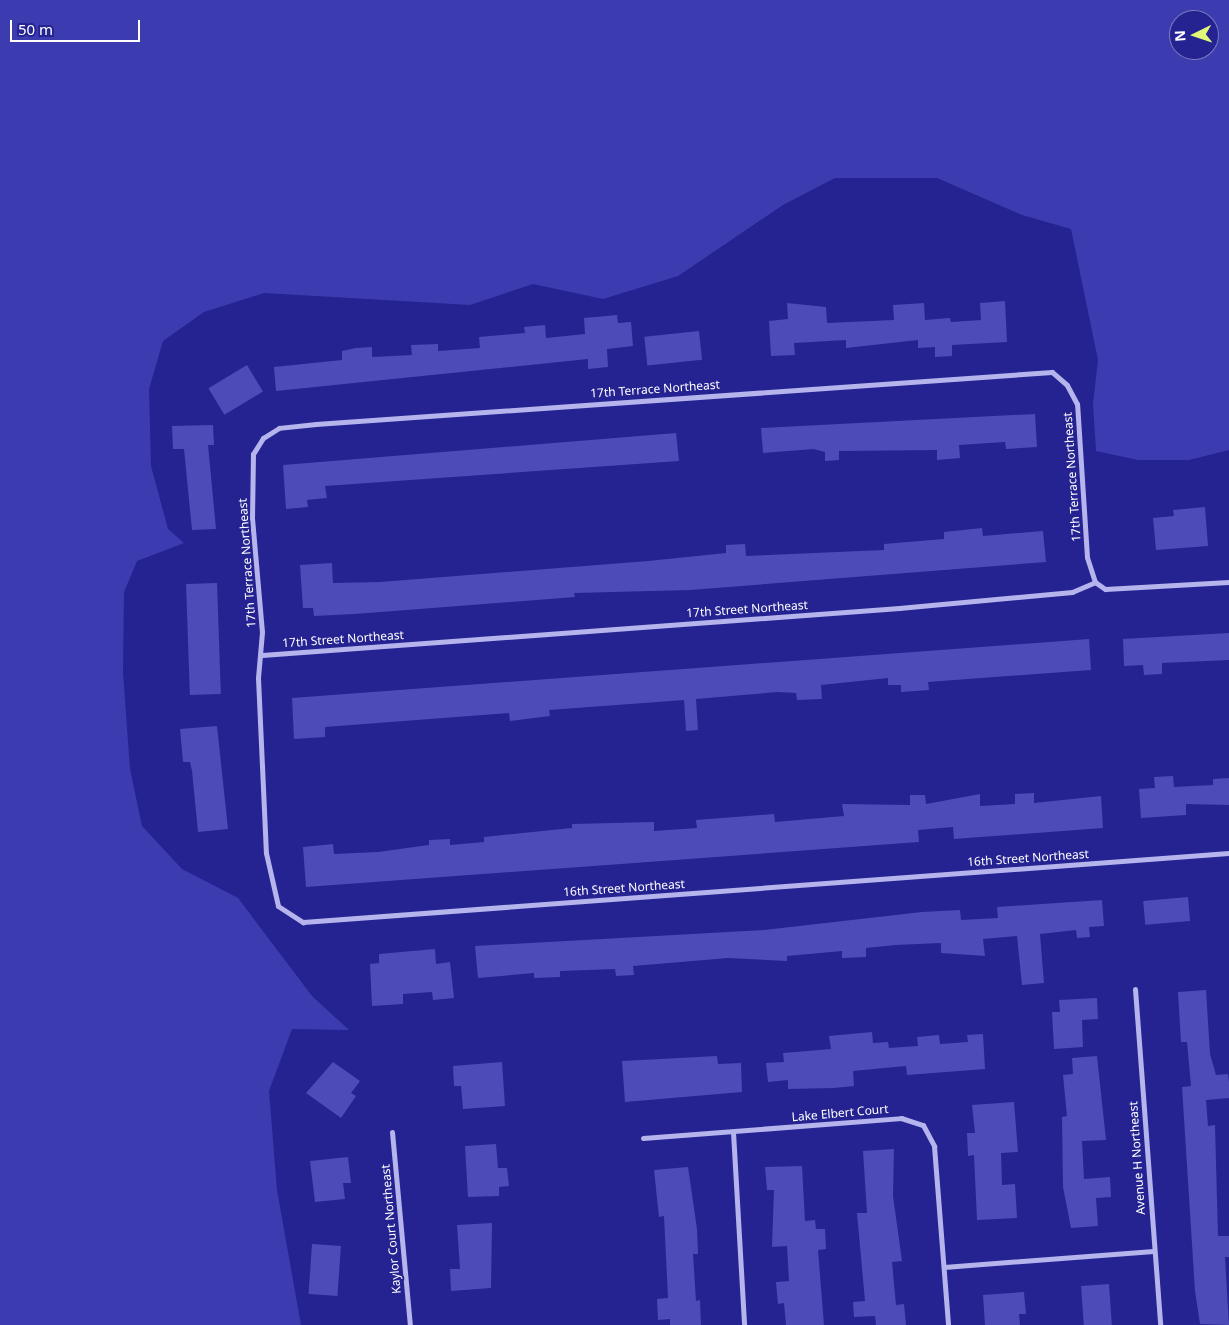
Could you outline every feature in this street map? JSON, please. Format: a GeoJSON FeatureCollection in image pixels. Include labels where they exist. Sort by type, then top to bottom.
{"type":"FeatureCollection","features":[{"type":"Feature","properties":{"kind":"street","name":"17th Terrace Northeast"},"geometry":{"type":"LineString","coordinates":[[262,654],[252,518],[253,454],[263,438],[279,428],[316,424],[1052,372],[1067,385],[1077,404],[1088,557],[1095,582]]}},
{"type":"Feature","properties":{"kind":"street"},"geometry":{"type":"LineString","coordinates":[[1095,582],[1105,590],[1229,582]]}},
{"type":"Feature","properties":{"kind":"street","name":"17th Street Northeast"},"geometry":{"type":"LineString","coordinates":[[262,654],[899,608],[1072,592],[1095,582]]}},
{"type":"Feature","properties":{"kind":"street","name":"16th Street Northeast"},"geometry":{"type":"LineString","coordinates":[[262,654],[258,678],[266,853],[278,906],[303,922],[1229,853]]}},
{"type":"Feature","properties":{"kind":"street","name":"Avenue H Northeast"},"geometry":{"type":"LineString","coordinates":[[1135,989],[1160,1325]]}},
{"type":"Feature","properties":{"kind":"street","name":"Lake Elbert Court"},"geometry":{"type":"LineString","coordinates":[[643,1138],[901,1118],[923,1125],[934,1146],[948,1325]]}},
{"type":"Feature","properties":{"kind":"street","name":"Kaylor Court Northeast"},"geometry":{"type":"LineString","coordinates":[[392,1132],[410,1325]]}},
{"type":"Feature","properties":{"kind":"street"},"geometry":{"type":"LineString","coordinates":[[733,1132],[744,1325]]}},
{"type":"Feature","properties":{"kind":"street"},"geometry":{"type":"LineString","coordinates":[[944,1267],[1153,1251]]}},
{"type":"Feature","properties":{"kind":"shaded area"},"geometry":{"type":"Polygon","coordinates":[[[0,0],[1229,0],[1229,450],[1189,460],[1138,460],[1096,451],[1093,404],[1098,360],[1071,229],[1022,215],[937,178],[835,178],[783,205],[678,276],[603,299],[533,284],[470,305],[264,293],[204,312],[163,341],[149,389],[151,466],[168,529],[184,543],[137,561],[124,592],[123,672],[130,769],[142,826],[182,869],[238,898],[312,996],[349,1030],[292,1029],[269,1091],[277,1190],[301,1325],[0,1325],[0,0]]]}},
{"type":"Feature","properties":{"kind":"building"},"geometry":{"type":"Polygon","coordinates":[[[1005,301],[1007,342],[952,345],[952,356],[935,357],[935,347],[918,348],[918,340],[846,348],[846,340],[794,343],[795,355],[771,356],[769,321],[788,319],[787,303],[826,307],[827,323],[894,320],[893,305],[924,303],[925,320],[950,318],[951,322],[981,320],[980,303],[1005,301]]]}},
{"type":"Feature","properties":{"kind":"building"},"geometry":{"type":"Polygon","coordinates":[[[617,315],[618,323],[631,322],[633,346],[607,349],[608,367],[588,369],[588,359],[276,391],[274,367],[342,360],[342,351],[372,347],[372,357],[412,355],[411,345],[438,344],[438,351],[480,348],[479,337],[525,333],[524,327],[545,325],[546,338],[585,334],[584,318],[617,315]]]}},
{"type":"Feature","properties":{"kind":"building"},"geometry":{"type":"Polygon","coordinates":[[[699,331],[702,360],[647,366],[644,337],[699,331]]]}},
{"type":"Feature","properties":{"kind":"building"},"geometry":{"type":"Polygon","coordinates":[[[247,365],[263,392],[224,415],[208,388],[247,365]]]}},
{"type":"Feature","properties":{"kind":"building"},"geometry":{"type":"Polygon","coordinates":[[[1035,414],[1037,447],[1006,449],[1005,442],[959,445],[960,458],[937,460],[937,450],[839,451],[839,460],[825,461],[825,452],[813,449],[763,453],[761,428],[1035,414]]]}},
{"type":"Feature","properties":{"kind":"building"},"geometry":{"type":"Polygon","coordinates":[[[213,425],[214,445],[208,445],[216,529],[192,530],[184,449],[173,449],[172,426],[213,425]]]}},
{"type":"Feature","properties":{"kind":"building"},"geometry":{"type":"Polygon","coordinates":[[[676,433],[679,461],[325,486],[327,498],[307,500],[308,507],[286,509],[283,465],[676,433]]]}},
{"type":"Feature","properties":{"kind":"building"},"geometry":{"type":"Polygon","coordinates":[[[1205,507],[1208,546],[1156,550],[1153,518],[1174,516],[1173,510],[1205,507]]]}},
{"type":"Feature","properties":{"kind":"building"},"geometry":{"type":"Polygon","coordinates":[[[982,528],[983,536],[1043,531],[1046,562],[690,590],[574,593],[575,597],[355,614],[314,616],[313,608],[303,608],[300,565],[332,563],[333,583],[380,582],[726,553],[726,545],[745,544],[746,556],[884,550],[884,544],[944,539],[944,532],[982,528]]]}},
{"type":"Feature","properties":{"kind":"building"},"geometry":{"type":"Polygon","coordinates":[[[217,583],[221,694],[190,695],[186,584],[217,583]]]}},
{"type":"Feature","properties":{"kind":"building"},"geometry":{"type":"Polygon","coordinates":[[[1229,633],[1229,660],[1162,663],[1162,674],[1144,675],[1143,665],[1124,666],[1123,639],[1229,633]]]}},
{"type":"Feature","properties":{"kind":"building"},"geometry":{"type":"Polygon","coordinates":[[[1089,639],[1091,670],[928,682],[929,690],[901,692],[901,685],[888,685],[888,678],[821,685],[822,699],[797,700],[796,693],[778,692],[696,699],[698,730],[686,731],[684,700],[549,710],[550,716],[510,721],[509,713],[325,727],[325,737],[294,739],[292,698],[1089,639]]]}},
{"type":"Feature","properties":{"kind":"building"},"geometry":{"type":"Polygon","coordinates":[[[217,726],[228,829],[198,832],[192,771],[190,762],[183,762],[180,729],[217,726]]]}},
{"type":"Feature","properties":{"kind":"building"},"geometry":{"type":"Polygon","coordinates":[[[1173,776],[1174,787],[1213,785],[1213,779],[1229,778],[1229,805],[1186,804],[1186,815],[1141,818],[1139,789],[1155,788],[1154,777],[1173,776]]]}},
{"type":"Feature","properties":{"kind":"building"},"geometry":{"type":"Polygon","coordinates":[[[1034,793],[1034,803],[1101,796],[1103,828],[954,839],[953,827],[918,830],[919,842],[306,887],[303,847],[333,844],[334,854],[378,852],[429,845],[429,840],[450,839],[450,845],[484,842],[484,837],[572,828],[572,824],[654,822],[654,831],[697,828],[696,820],[774,814],[775,822],[844,816],[842,804],[910,805],[910,795],[925,795],[926,804],[980,794],[980,806],[1015,804],[1015,794],[1034,793]]]}},
{"type":"Feature","properties":{"kind":"building"},"geometry":{"type":"Polygon","coordinates":[[[1188,897],[1190,921],[1145,925],[1143,901],[1188,897]]]}},
{"type":"Feature","properties":{"kind":"building"},"geometry":{"type":"Polygon","coordinates":[[[1102,900],[1104,926],[1089,927],[1090,937],[1077,938],[1076,930],[1040,934],[1044,983],[1022,985],[1017,936],[983,939],[985,956],[941,953],[941,943],[866,948],[866,957],[842,958],[842,951],[787,956],[787,961],[728,958],[633,966],[634,975],[616,976],[615,969],[560,971],[560,977],[534,978],[534,973],[478,978],[475,946],[764,930],[922,912],[960,910],[961,920],[998,918],[997,907],[1102,900]]]}},
{"type":"Feature","properties":{"kind":"building"},"geometry":{"type":"Polygon","coordinates":[[[435,949],[436,964],[450,962],[454,998],[433,1000],[432,992],[403,994],[403,1004],[372,1006],[370,964],[379,963],[379,954],[435,949]]]}},
{"type":"Feature","properties":{"kind":"building"},"geometry":{"type":"Polygon","coordinates":[[[1206,990],[1210,1054],[1216,1075],[1228,1074],[1229,1082],[1229,1098],[1206,1100],[1208,1126],[1215,1125],[1218,1236],[1229,1236],[1229,1257],[1225,1257],[1229,1325],[1200,1324],[1195,1291],[1182,1087],[1191,1086],[1187,1042],[1181,1042],[1178,992],[1206,990]]]}},
{"type":"Feature","properties":{"kind":"building"},"geometry":{"type":"Polygon","coordinates":[[[1097,998],[1098,1019],[1082,1020],[1083,1047],[1054,1049],[1052,1012],[1060,1012],[1059,1000],[1097,998]]]}},
{"type":"Feature","properties":{"kind":"building"},"geometry":{"type":"Polygon","coordinates":[[[872,1032],[873,1043],[888,1042],[889,1048],[918,1046],[917,1037],[939,1035],[940,1044],[968,1042],[967,1035],[983,1034],[985,1069],[907,1075],[906,1066],[853,1071],[854,1086],[834,1088],[788,1089],[788,1080],[768,1082],[766,1063],[784,1062],[783,1053],[831,1049],[829,1036],[872,1032]]]}},
{"type":"Feature","properties":{"kind":"building"},"geometry":{"type":"Polygon","coordinates":[[[717,1056],[718,1064],[741,1063],[742,1092],[625,1102],[622,1061],[717,1056]]]}},
{"type":"Feature","properties":{"kind":"building"},"geometry":{"type":"Polygon","coordinates":[[[1097,1056],[1106,1140],[1082,1141],[1084,1179],[1110,1177],[1111,1197],[1096,1198],[1098,1226],[1071,1228],[1063,1187],[1062,1117],[1067,1116],[1063,1075],[1073,1074],[1072,1058],[1097,1056]]]}},
{"type":"Feature","properties":{"kind":"building"},"geometry":{"type":"Polygon","coordinates":[[[333,1062],[360,1081],[351,1093],[356,1096],[341,1118],[306,1093],[333,1062]]]}},
{"type":"Feature","properties":{"kind":"building"},"geometry":{"type":"Polygon","coordinates":[[[502,1062],[505,1106],[463,1109],[461,1086],[454,1086],[453,1066],[502,1062]]]}},
{"type":"Feature","properties":{"kind":"building"},"geometry":{"type":"Polygon","coordinates":[[[1014,1102],[1018,1152],[1001,1153],[1002,1185],[1015,1184],[1017,1218],[977,1220],[974,1155],[968,1156],[967,1133],[975,1133],[972,1105],[1014,1102]]]}},
{"type":"Feature","properties":{"kind":"building"},"geometry":{"type":"Polygon","coordinates":[[[496,1144],[498,1168],[507,1168],[509,1186],[499,1187],[499,1196],[468,1197],[465,1146],[496,1144]]]}},
{"type":"Feature","properties":{"kind":"building"},"geometry":{"type":"Polygon","coordinates":[[[894,1149],[893,1196],[902,1261],[892,1262],[896,1305],[904,1304],[906,1325],[876,1325],[875,1316],[854,1317],[853,1302],[865,1301],[857,1213],[867,1213],[863,1151],[894,1149]]]}},
{"type":"Feature","properties":{"kind":"building"},"geometry":{"type":"Polygon","coordinates":[[[348,1157],[351,1183],[343,1183],[345,1199],[315,1202],[310,1161],[348,1157]]]}},
{"type":"Feature","properties":{"kind":"building"},"geometry":{"type":"Polygon","coordinates":[[[802,1166],[805,1221],[815,1220],[816,1229],[825,1229],[826,1249],[818,1250],[824,1325],[786,1325],[784,1303],[778,1304],[776,1282],[789,1281],[787,1246],[772,1247],[774,1190],[767,1190],[765,1167],[802,1166]]]}},
{"type":"Feature","properties":{"kind":"building"},"geometry":{"type":"Polygon","coordinates":[[[688,1167],[697,1229],[698,1254],[693,1254],[696,1301],[700,1300],[701,1325],[670,1325],[670,1319],[658,1320],[657,1299],[668,1298],[664,1216],[659,1217],[654,1170],[688,1167]]]}},
{"type":"Feature","properties":{"kind":"building"},"geometry":{"type":"Polygon","coordinates":[[[492,1223],[491,1288],[451,1291],[450,1269],[460,1269],[457,1225],[492,1223]]]}},
{"type":"Feature","properties":{"kind":"building"},"geometry":{"type":"Polygon","coordinates":[[[312,1244],[341,1246],[337,1296],[309,1294],[312,1244]]]}},
{"type":"Feature","properties":{"kind":"building"},"geometry":{"type":"Polygon","coordinates":[[[1109,1284],[1112,1325],[1084,1325],[1081,1286],[1109,1284]]]}},
{"type":"Feature","properties":{"kind":"building"},"geometry":{"type":"Polygon","coordinates":[[[1024,1292],[1026,1314],[1019,1314],[1020,1325],[985,1325],[983,1295],[1024,1292]]]}}]}
